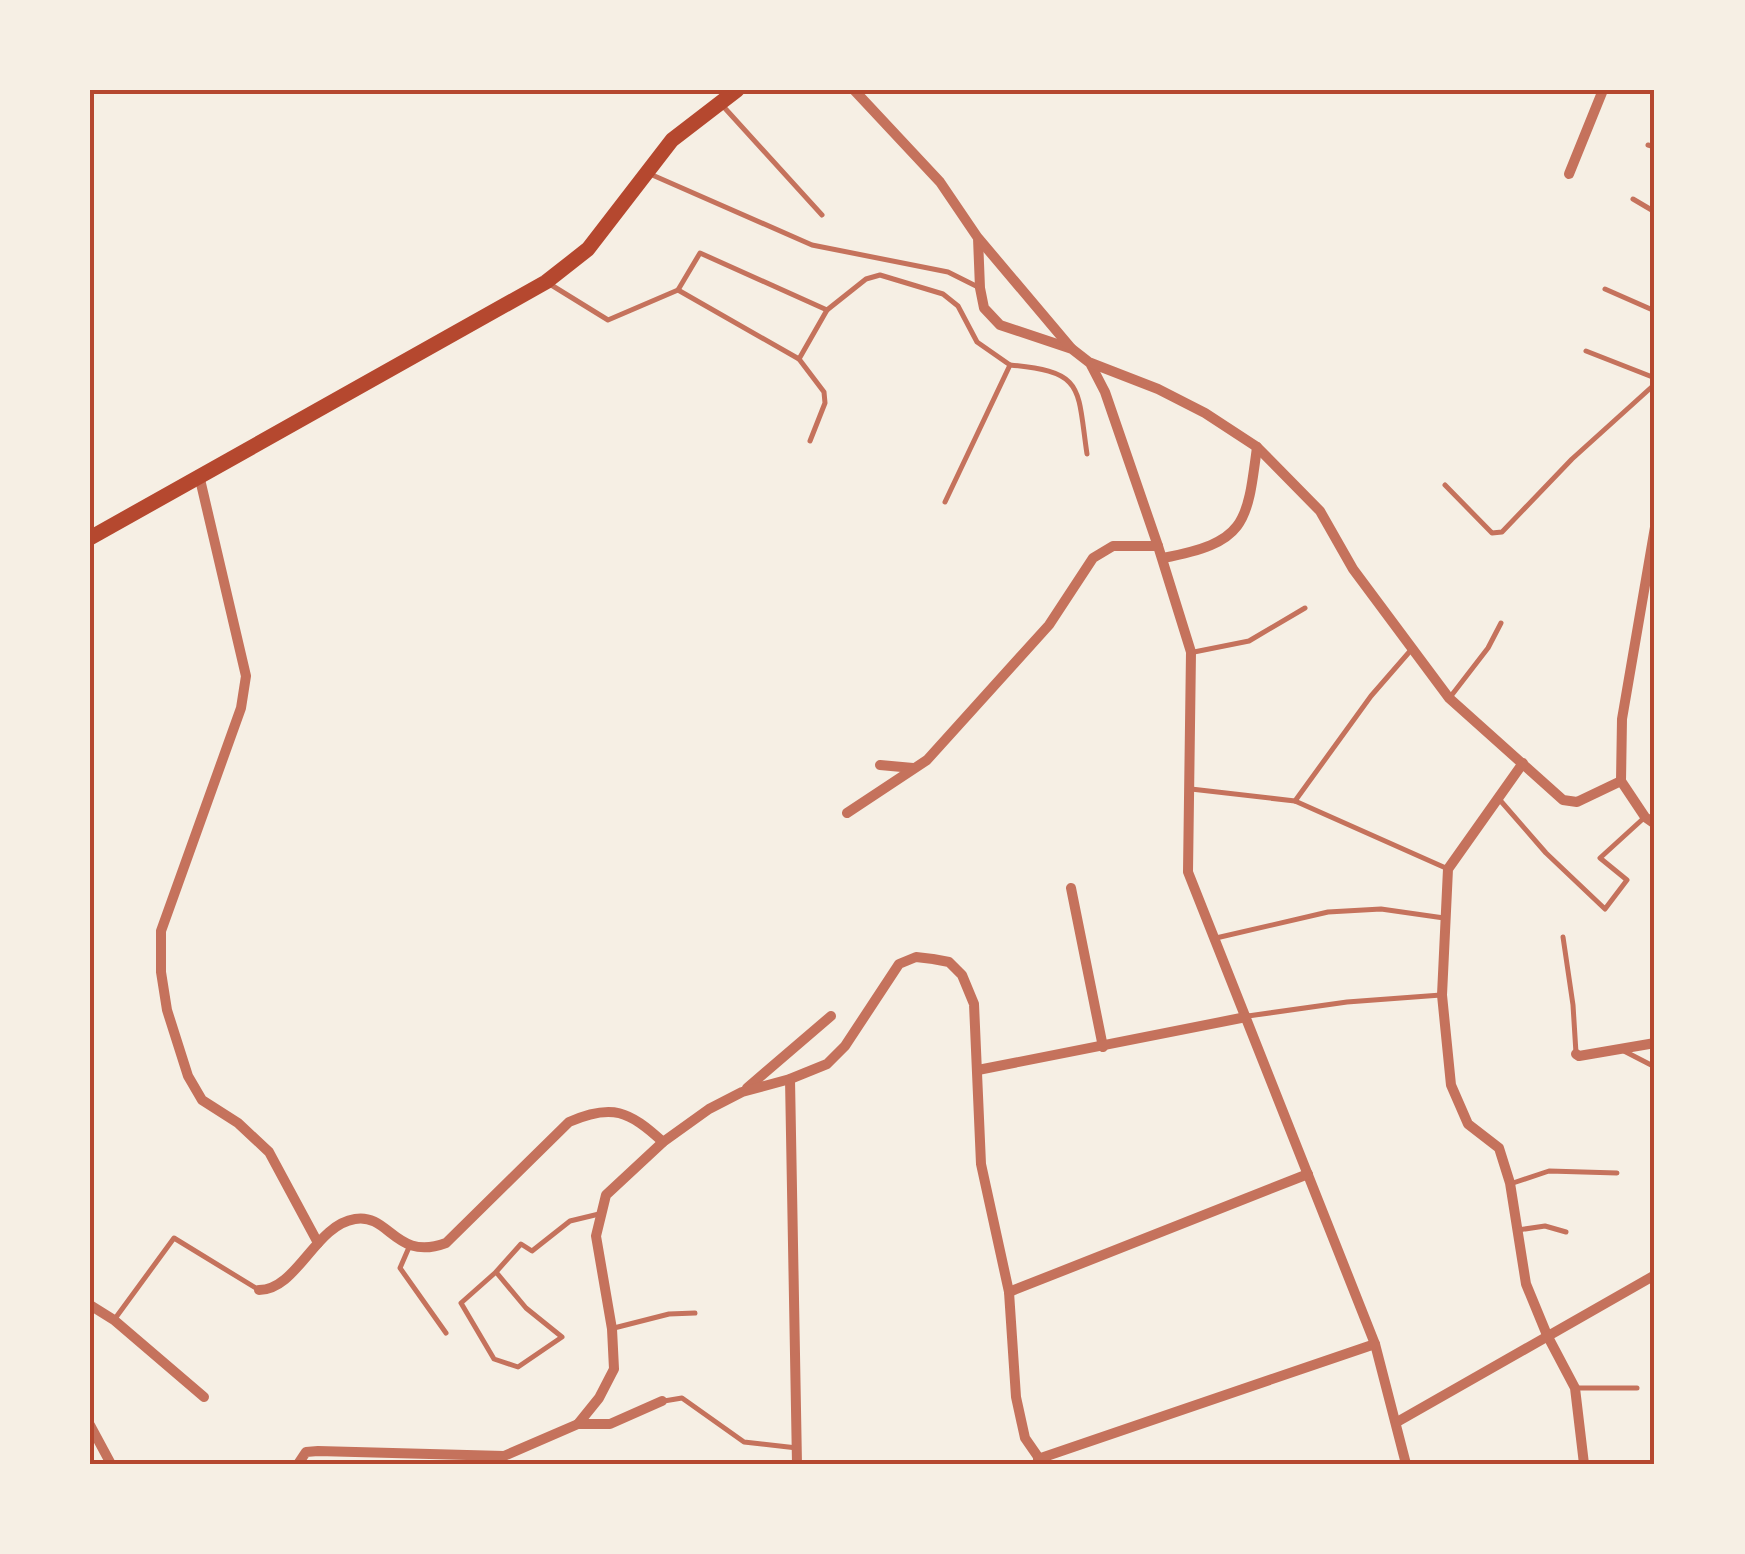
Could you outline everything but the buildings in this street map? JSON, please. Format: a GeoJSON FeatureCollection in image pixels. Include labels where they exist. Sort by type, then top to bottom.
{"type":"FeatureCollection","features":[{"type":"Feature","properties":{"kind":"main road"},"geometry":{"type":"LineString","coordinates":[[90,538],[546,282],[588,250],[672,140],[737,90]]}},
{"type":"Feature","properties":{"kind":"street"},"geometry":{"type":"LineString","coordinates":[[854,90],[940,182],[978,238],[1072,349],[1090,363],[1158,389],[1257,446],[1320,511],[1353,569],[1449,698],[1563,800],[1577,802],[1621,782]]}},
{"type":"Feature","properties":{"kind":"street"},"geometry":{"type":"LineString","coordinates":[[1570,174],[1603,90]]}},
{"type":"Feature","properties":{"kind":"street"},"geometry":{"type":"LineString","coordinates":[[978,238],[984,308],[1000,324],[1072,349]]}},
{"type":"Feature","properties":{"kind":"street"},"geometry":{"type":"LineString","coordinates":[[1090,363],[1105,392],[1191,652],[1188,872],[1375,1344],[1406,1464]]}},
{"type":"Feature","properties":{"kind":"street"},"geometry":{"type":"LineString","coordinates":[[1162,558],[1200,551],[1226,540],[1248,508],[1257,446]]}},
{"type":"Feature","properties":{"kind":"street"},"geometry":{"type":"LineString","coordinates":[[199,475],[246,676],[240,708],[160,930],[164,990],[188,1076],[202,1100],[238,1123],[269,1152],[318,1243]]}},
{"type":"Feature","properties":{"kind":"street"},"geometry":{"type":"LineString","coordinates":[[1650,821],[1621,782],[1622,720],[1655,527]]}},
{"type":"Feature","properties":{"kind":"street"},"geometry":{"type":"LineString","coordinates":[[847,812],[927,760],[1049,625],[1093,558],[1113,546],[1158,546]]}},
{"type":"Feature","properties":{"kind":"street"},"geometry":{"type":"LineString","coordinates":[[880,764],[914,768]]}},
{"type":"Feature","properties":{"kind":"street"},"geometry":{"type":"LineString","coordinates":[[1523,764],[1448,869],[1442,995],[1451,1085],[1468,1124],[1499,1148],[1510,1184],[1526,1284],[1575,1388],[1584,1464]]}},
{"type":"Feature","properties":{"kind":"street"},"geometry":{"type":"LineString","coordinates":[[1072,888],[1102,1047]]}},
{"type":"Feature","properties":{"kind":"street"},"geometry":{"type":"LineString","coordinates":[[578,1424],[599,1398],[614,1369],[612,1329],[596,1236],[606,1196],[663,1142],[709,1109],[742,1092],[826,1064],[844,1046],[900,964],[916,957],[949,962],[970,990],[981,1164],[1010,1292],[1016,1396],[1025,1438],[1041,1462],[1375,1344]]}},
{"type":"Feature","properties":{"kind":"street"},"geometry":{"type":"LineString","coordinates":[[742,1092],[831,1016]]}},
{"type":"Feature","properties":{"kind":"street"},"geometry":{"type":"LineString","coordinates":[[978,1070],[1246,1017]]}},
{"type":"Feature","properties":{"kind":"street"},"geometry":{"type":"LineString","coordinates":[[1576,1054],[1655,1044]]}},
{"type":"Feature","properties":{"kind":"street"},"geometry":{"type":"LineString","coordinates":[[790,1079],[797,1464]]}},
{"type":"Feature","properties":{"kind":"street"},"geometry":{"type":"LineString","coordinates":[[258,1290],[269,1290],[281,1283],[318,1243],[346,1221],[360,1218],[376,1222],[410,1245],[426,1250],[446,1243],[569,1122],[594,1111],[621,1112],[641,1121],[663,1142]]}},
{"type":"Feature","properties":{"kind":"street"},"geometry":{"type":"LineString","coordinates":[[1010,1292],[1308,1174]]}},
{"type":"Feature","properties":{"kind":"street"},"geometry":{"type":"LineString","coordinates":[[1397,1422],[1655,1275]]}},
{"type":"Feature","properties":{"kind":"street"},"geometry":{"type":"LineString","coordinates":[[90,1304],[204,1398]]}},
{"type":"Feature","properties":{"kind":"street"},"geometry":{"type":"LineString","coordinates":[[298,1464],[306,1452],[412,1459],[504,1456],[578,1424],[610,1424],[662,1401]]}},
{"type":"Feature","properties":{"kind":"street"},"geometry":{"type":"LineString","coordinates":[[90,1425],[111,1464]]}},
{"type":"Feature","properties":{"kind":"lane"},"geometry":{"type":"LineString","coordinates":[[720,103],[822,214]]}},
{"type":"Feature","properties":{"kind":"lane"},"geometry":{"type":"LineString","coordinates":[[648,172],[812,246],[948,272],[980,288]]}},
{"type":"Feature","properties":{"kind":"lane"},"geometry":{"type":"LineString","coordinates":[[1634,199],[1655,212]]}},
{"type":"Feature","properties":{"kind":"lane"},"geometry":{"type":"LineString","coordinates":[[546,282],[608,320],[678,290],[700,253],[827,310]]}},
{"type":"Feature","properties":{"kind":"lane"},"geometry":{"type":"LineString","coordinates":[[799,358],[827,310],[866,278],[880,275],[943,294],[958,306],[977,342],[1010,365],[1063,374],[1078,390],[1086,454]]}},
{"type":"Feature","properties":{"kind":"lane"},"geometry":{"type":"LineString","coordinates":[[1604,289],[1655,312]]}},
{"type":"Feature","properties":{"kind":"lane"},"geometry":{"type":"LineString","coordinates":[[678,290],[799,358],[824,392],[825,403],[810,441]]}},
{"type":"Feature","properties":{"kind":"lane"},"geometry":{"type":"LineString","coordinates":[[1444,486],[1492,533],[1502,532],[1655,381],[1586,351]]}},
{"type":"Feature","properties":{"kind":"lane"},"geometry":{"type":"LineString","coordinates":[[945,502],[1010,365]]}},
{"type":"Feature","properties":{"kind":"lane"},"geometry":{"type":"LineString","coordinates":[[1191,652],[1250,641],[1305,608]]}},
{"type":"Feature","properties":{"kind":"lane"},"geometry":{"type":"LineString","coordinates":[[1449,698],[1502,623]]}},
{"type":"Feature","properties":{"kind":"lane"},"geometry":{"type":"LineString","coordinates":[[1295,801],[1370,696],[1411,650]]}},
{"type":"Feature","properties":{"kind":"lane"},"geometry":{"type":"LineString","coordinates":[[1190,789],[1295,801],[1448,869]]}},
{"type":"Feature","properties":{"kind":"lane"},"geometry":{"type":"LineString","coordinates":[[1497,796],[1546,853],[1605,910],[1628,880],[1600,858],[1650,821]]}},
{"type":"Feature","properties":{"kind":"lane"},"geometry":{"type":"LineString","coordinates":[[1215,938],[1328,912],[1381,909],[1444,918]]}},
{"type":"Feature","properties":{"kind":"lane"},"geometry":{"type":"LineString","coordinates":[[1563,937],[1576,1054]]}},
{"type":"Feature","properties":{"kind":"lane"},"geometry":{"type":"LineString","coordinates":[[1246,1017],[1346,1002],[1442,995]]}},
{"type":"Feature","properties":{"kind":"lane"},"geometry":{"type":"LineString","coordinates":[[1619,1048],[1655,1068]]}},
{"type":"Feature","properties":{"kind":"lane"},"geometry":{"type":"LineString","coordinates":[[1510,1184],[1548,1171],[1617,1173]]}},
{"type":"Feature","properties":{"kind":"lane"},"geometry":{"type":"LineString","coordinates":[[496,1272],[526,1308],[562,1336],[518,1367],[494,1360],[462,1302],[521,1244],[532,1251],[570,1221],[602,1214]]}},
{"type":"Feature","properties":{"kind":"lane"},"geometry":{"type":"LineString","coordinates":[[1518,1230],[1545,1226],[1566,1232]]}},
{"type":"Feature","properties":{"kind":"lane"},"geometry":{"type":"LineString","coordinates":[[114,1320],[174,1238],[258,1290]]}},
{"type":"Feature","properties":{"kind":"lane"},"geometry":{"type":"LineString","coordinates":[[410,1245],[400,1268],[446,1333]]}},
{"type":"Feature","properties":{"kind":"lane"},"geometry":{"type":"LineString","coordinates":[[612,1329],[669,1314],[695,1314]]}},
{"type":"Feature","properties":{"kind":"lane"},"geometry":{"type":"LineString","coordinates":[[1575,1388],[1636,1388]]}},
{"type":"Feature","properties":{"kind":"lane"},"geometry":{"type":"LineString","coordinates":[[662,1401],[682,1398],[744,1442],[796,1448]]}}]}
